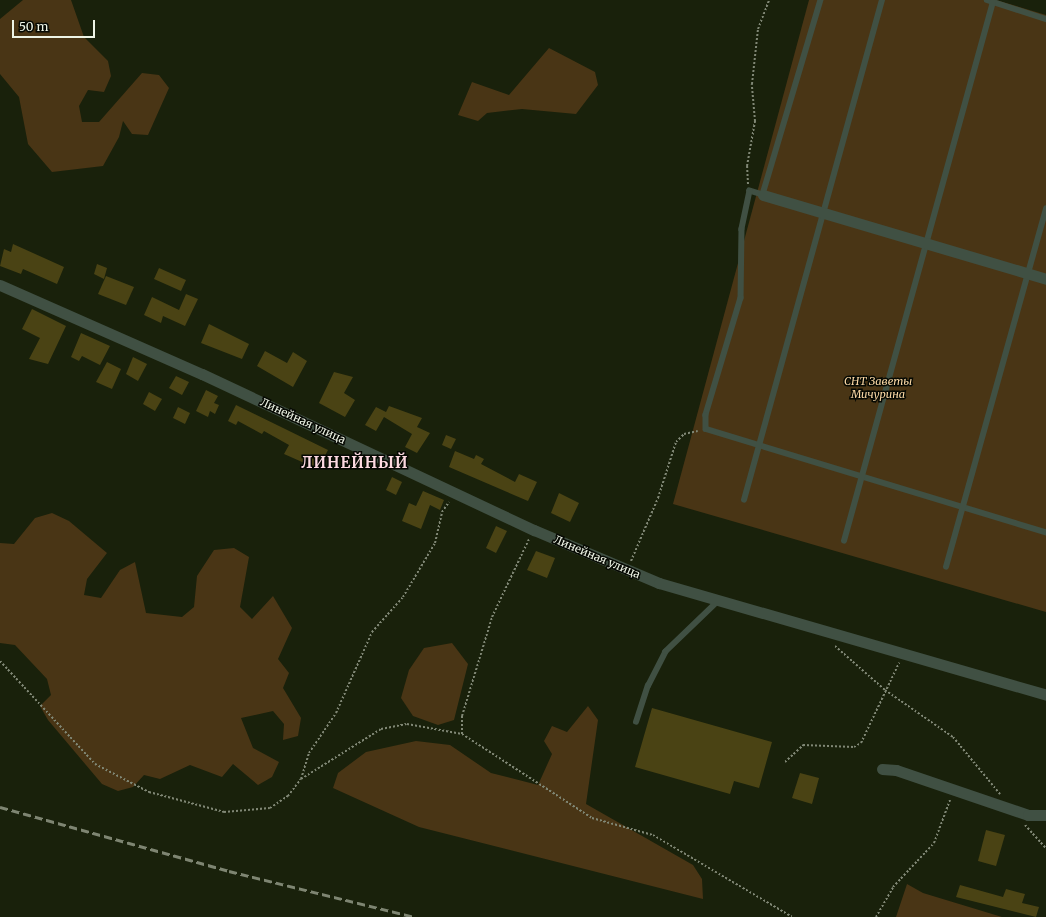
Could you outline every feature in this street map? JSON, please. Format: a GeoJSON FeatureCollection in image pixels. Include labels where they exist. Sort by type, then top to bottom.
{"type":"FeatureCollection","features":[{"type":"Feature","properties":{"kind":"street"},"geometry":{"type":"LineString","coordinates":[[763,194],[1046,279]]}},
{"type":"Feature","properties":{"kind":"street","name":"Линейная улица"},"geometry":{"type":"LineString","coordinates":[[0,285],[459,493],[534,530],[627,569],[717,602],[1046,695]]}},
{"type":"Feature","properties":{"kind":"street"},"geometry":{"type":"LineString","coordinates":[[882,769],[896,770],[953,791],[1009,807],[1028,815],[1046,815]]}},
{"type":"Feature","properties":{"kind":"lane"},"geometry":{"type":"LineString","coordinates":[[821,0],[763,194],[750,191],[742,229],[741,298],[706,415],[706,430],[1046,532]]}},
{"type":"Feature","properties":{"kind":"lane"},"geometry":{"type":"LineString","coordinates":[[744,500],[757,445],[882,0]]}},
{"type":"Feature","properties":{"kind":"lane"},"geometry":{"type":"LineString","coordinates":[[844,541],[860,476],[926,243],[990,1],[1046,19]]}},
{"type":"Feature","properties":{"kind":"lane"},"geometry":{"type":"LineString","coordinates":[[946,567],[961,506],[1046,209]]}},
{"type":"Feature","properties":{"kind":"lane"},"geometry":{"type":"LineString","coordinates":[[636,722],[648,686],[666,652],[717,602]]}},
{"type":"Feature","properties":{"kind":"path"},"geometry":{"type":"LineString","coordinates":[[749,195],[747,166],[755,121],[752,84],[758,29],[769,0]]}},
{"type":"Feature","properties":{"kind":"path"},"geometry":{"type":"LineString","coordinates":[[627,569],[658,498],[676,442],[684,434],[706,430]]}},
{"type":"Feature","properties":{"kind":"path"},"geometry":{"type":"LineString","coordinates":[[0,661],[95,764],[149,792],[224,812],[270,808],[288,796],[301,779],[309,753],[336,713],[372,632],[412,584],[435,543],[442,512],[459,493]]}},
{"type":"Feature","properties":{"kind":"path"},"geometry":{"type":"LineString","coordinates":[[462,734],[462,716],[492,617],[515,573],[521,550],[534,530]]}},
{"type":"Feature","properties":{"kind":"path"},"geometry":{"type":"LineString","coordinates":[[821,632],[885,690],[953,737],[982,769],[1009,807]]}},
{"type":"Feature","properties":{"kind":"path"},"geometry":{"type":"LineString","coordinates":[[785,762],[803,745],[854,747],[861,743],[892,672],[906,656]]}},
{"type":"Feature","properties":{"kind":"path"},"geometry":{"type":"LineString","coordinates":[[301,779],[381,729],[407,724],[462,734],[592,818],[653,835],[792,917]]}},
{"type":"Feature","properties":{"kind":"path"},"geometry":{"type":"LineString","coordinates":[[876,917],[893,887],[934,843],[953,791]]}},
{"type":"Feature","properties":{"kind":"path"},"geometry":{"type":"LineString","coordinates":[[1024,823],[1046,848]]}},
{"type":"Feature","properties":{"kind":"green space"},"geometry":{"type":"Polygon","coordinates":[[[23,0],[71,0],[84,37],[108,61],[111,76],[104,92],[88,90],[79,106],[82,122],[99,122],[142,73],[159,75],[169,88],[148,135],[132,134],[123,121],[119,137],[103,166],[52,172],[28,144],[19,97],[0,74],[0,19],[23,0]]]}},
{"type":"Feature","properties":{"kind":"green space","name":"СНТ Заветы Мичурина"},"geometry":{"type":"Polygon","coordinates":[[[809,0],[996,0],[1046,15],[1046,612],[673,504],[809,0]]]}},
{"type":"Feature","properties":{"kind":"green space"},"geometry":{"type":"Polygon","coordinates":[[[549,48],[595,72],[598,85],[576,114],[522,109],[487,113],[478,121],[458,115],[472,82],[509,95],[549,48]]]}},
{"type":"Feature","properties":{"kind":"green space"},"geometry":{"type":"Polygon","coordinates":[[[52,513],[69,521],[107,553],[87,579],[84,595],[101,598],[120,570],[135,562],[146,613],[182,617],[194,607],[197,576],[214,550],[234,548],[249,557],[240,607],[252,619],[273,596],[292,628],[278,659],[289,673],[283,688],[301,718],[298,736],[283,740],[284,724],[273,711],[241,718],[253,748],[279,762],[272,777],[258,785],[233,764],[222,777],[190,765],[160,779],[144,775],[133,787],[118,791],[102,784],[48,720],[40,706],[51,695],[47,679],[15,645],[0,643],[0,543],[14,544],[35,518],[52,513]]]}},
{"type":"Feature","properties":{"kind":"green space"},"geometry":{"type":"Polygon","coordinates":[[[452,643],[468,664],[454,720],[438,725],[413,716],[401,698],[409,670],[424,648],[452,643]]]}},
{"type":"Feature","properties":{"kind":"green space"},"geometry":{"type":"Polygon","coordinates":[[[588,706],[598,720],[586,804],[693,865],[702,879],[703,899],[419,827],[333,788],[338,773],[366,752],[416,741],[450,745],[491,773],[538,785],[552,754],[544,741],[552,726],[567,732],[588,706]]]}},
{"type":"Feature","properties":{"kind":"green space"},"geometry":{"type":"Polygon","coordinates":[[[907,884],[923,893],[1002,917],[896,917],[907,884]]]}},
{"type":"Feature","properties":{"kind":"building"},"geometry":{"type":"Polygon","coordinates":[[[13,244],[64,267],[57,284],[23,269],[21,274],[0,266],[4,249],[11,252],[13,244]]]}},
{"type":"Feature","properties":{"kind":"building"},"geometry":{"type":"Polygon","coordinates":[[[97,264],[107,268],[104,279],[94,274],[97,264]]]}},
{"type":"Feature","properties":{"kind":"building"},"geometry":{"type":"Polygon","coordinates":[[[159,268],[186,280],[181,291],[154,279],[159,268]]]}},
{"type":"Feature","properties":{"kind":"building"},"geometry":{"type":"Polygon","coordinates":[[[106,276],[134,287],[126,305],[98,294],[106,276]]]}},
{"type":"Feature","properties":{"kind":"building"},"geometry":{"type":"Polygon","coordinates":[[[186,294],[198,299],[185,326],[163,316],[161,323],[144,315],[152,297],[179,310],[186,294]]]}},
{"type":"Feature","properties":{"kind":"building"},"geometry":{"type":"Polygon","coordinates":[[[32,309],[66,326],[48,364],[29,359],[40,338],[22,329],[32,309]]]}},
{"type":"Feature","properties":{"kind":"building"},"geometry":{"type":"Polygon","coordinates":[[[209,324],[249,344],[242,359],[201,343],[209,324]]]}},
{"type":"Feature","properties":{"kind":"building"},"geometry":{"type":"Polygon","coordinates":[[[81,333],[110,346],[100,365],[82,356],[79,361],[71,357],[81,333]]]}},
{"type":"Feature","properties":{"kind":"building"},"geometry":{"type":"Polygon","coordinates":[[[265,351],[287,363],[293,352],[307,361],[293,387],[257,366],[265,351]]]}},
{"type":"Feature","properties":{"kind":"building"},"geometry":{"type":"Polygon","coordinates":[[[133,357],[147,364],[138,381],[126,374],[133,357]]]}},
{"type":"Feature","properties":{"kind":"building"},"geometry":{"type":"Polygon","coordinates":[[[107,362],[121,369],[112,389],[96,382],[107,362]]]}},
{"type":"Feature","properties":{"kind":"building"},"geometry":{"type":"Polygon","coordinates":[[[334,372],[353,377],[344,393],[355,400],[345,417],[319,403],[334,372]]]}},
{"type":"Feature","properties":{"kind":"building"},"geometry":{"type":"Polygon","coordinates":[[[176,376],[189,382],[182,395],[169,388],[176,376]]]}},
{"type":"Feature","properties":{"kind":"building"},"geometry":{"type":"Polygon","coordinates":[[[206,390],[218,396],[214,403],[219,405],[215,414],[210,411],[208,417],[196,411],[206,390]]]}},
{"type":"Feature","properties":{"kind":"building"},"geometry":{"type":"Polygon","coordinates":[[[149,392],[162,399],[155,411],[143,404],[149,392]]]}},
{"type":"Feature","properties":{"kind":"building"},"geometry":{"type":"Polygon","coordinates":[[[236,405],[328,450],[318,469],[284,454],[289,445],[264,431],[262,434],[238,421],[236,425],[228,421],[236,405]]]}},
{"type":"Feature","properties":{"kind":"building"},"geometry":{"type":"Polygon","coordinates":[[[389,406],[422,418],[417,427],[430,433],[417,453],[405,447],[412,434],[384,417],[376,431],[365,425],[376,407],[386,412],[389,406]]]}},
{"type":"Feature","properties":{"kind":"building"},"geometry":{"type":"Polygon","coordinates":[[[178,407],[190,413],[185,424],[173,418],[178,407]]]}},
{"type":"Feature","properties":{"kind":"building"},"geometry":{"type":"Polygon","coordinates":[[[446,435],[456,439],[451,449],[442,445],[446,435]]]}},
{"type":"Feature","properties":{"kind":"building"},"geometry":{"type":"Polygon","coordinates":[[[455,451],[474,459],[476,455],[484,459],[481,464],[515,482],[519,474],[537,482],[528,501],[449,467],[455,451]]]}},
{"type":"Feature","properties":{"kind":"building"},"geometry":{"type":"Polygon","coordinates":[[[392,477],[402,482],[396,495],[386,490],[392,477]]]}},
{"type":"Feature","properties":{"kind":"building"},"geometry":{"type":"Polygon","coordinates":[[[423,491],[444,500],[440,510],[430,505],[421,529],[402,521],[409,503],[416,506],[423,491]]]}},
{"type":"Feature","properties":{"kind":"building"},"geometry":{"type":"Polygon","coordinates":[[[559,493],[579,503],[570,522],[551,513],[559,493]]]}},
{"type":"Feature","properties":{"kind":"building"},"geometry":{"type":"Polygon","coordinates":[[[496,526],[507,531],[496,553],[486,548],[496,526]]]}},
{"type":"Feature","properties":{"kind":"building"},"geometry":{"type":"Polygon","coordinates":[[[536,551],[555,558],[547,578],[527,570],[536,551]]]}},
{"type":"Feature","properties":{"kind":"building"},"geometry":{"type":"Polygon","coordinates":[[[652,708],[772,742],[759,788],[734,781],[730,794],[635,767],[652,708]]]}},
{"type":"Feature","properties":{"kind":"building"},"geometry":{"type":"Polygon","coordinates":[[[800,773],[819,778],[812,804],[792,798],[800,773]]]}},
{"type":"Feature","properties":{"kind":"building"},"geometry":{"type":"Polygon","coordinates":[[[986,830],[1005,835],[996,866],[978,861],[986,830]]]}},
{"type":"Feature","properties":{"kind":"building"},"geometry":{"type":"Polygon","coordinates":[[[960,885],[1003,897],[1006,889],[1025,894],[1022,903],[1039,907],[1036,917],[956,897],[960,885]]]}},
{"type":"Feature","properties":{"kind":"railway"},"geometry":{"type":"LineString","coordinates":[[0,807],[229,871],[415,917]]}},
{"type":"Feature","properties":{"kind":"district","name":"ЛИНЕЙНЫЙ"},"geometry":{"type":"Point","coordinates":[355,463]}}]}
